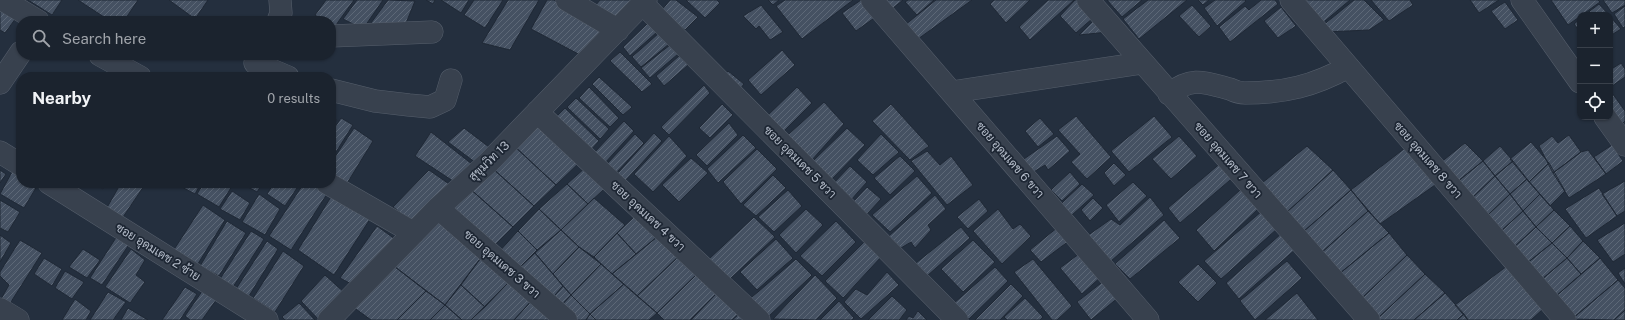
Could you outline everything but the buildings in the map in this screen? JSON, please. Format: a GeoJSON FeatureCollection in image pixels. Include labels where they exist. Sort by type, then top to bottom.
{"type":"FeatureCollection","features":[{"type":"Feature","properties":{"kind":"street"},"geometry":{"type":"LineString","coordinates":[[3,0],[30,16]]}},
{"type":"Feature","properties":{"kind":"street"},"geometry":{"type":"LineString","coordinates":[[280,0],[280,16]]}},
{"type":"Feature","properties":{"kind":"street"},"geometry":{"type":"LineString","coordinates":[[566,0],[618,30]]}},
{"type":"Feature","properties":{"kind":"street","name":"ซอย อุดมเดช 6 ขวา"},"geometry":{"type":"LineString","coordinates":[[872,0],[1148,320]]}},
{"type":"Feature","properties":{"kind":"street","name":"ซอย อุดมเดช 7 ขวา"},"geometry":{"type":"LineString","coordinates":[[1088,0],[1369,320]]}},
{"type":"Feature","properties":{"kind":"street","name":"ซอย อุดมเดช 8 ขวา"},"geometry":{"type":"LineString","coordinates":[[1291,0],[1556,317]]}},
{"type":"Feature","properties":{"kind":"street"},"geometry":{"type":"LineString","coordinates":[[1522,0],[1577,78]]}},
{"type":"Feature","properties":{"kind":"street","name":"สุขุมวิท 13"},"geometry":{"type":"LineString","coordinates":[[342,316],[414,233],[438,208],[489,162],[645,2]]}},
{"type":"Feature","properties":{"kind":"street","name":"ซอย อุดมเดช 5 ขวา"},"geometry":{"type":"LineString","coordinates":[[645,2],[957,320]]}},
{"type":"Feature","properties":{"kind":"street"},"geometry":{"type":"LineString","coordinates":[[336,36],[432,32]]}},
{"type":"Feature","properties":{"kind":"street"},"geometry":{"type":"LineString","coordinates":[[0,83],[16,59]]}},
{"type":"Feature","properties":{"kind":"street"},"geometry":{"type":"LineString","coordinates":[[109,60],[131,72]]}},
{"type":"Feature","properties":{"kind":"street"},"geometry":{"type":"LineString","coordinates":[[952,92],[1142,63]]}},
{"type":"Feature","properties":{"kind":"street"},"geometry":{"type":"LineString","coordinates":[[254,65],[274,72]]}},
{"type":"Feature","properties":{"kind":"street"},"geometry":{"type":"LineString","coordinates":[[1169,94],[1181,85],[1193,81],[1210,83],[1242,93],[1278,91],[1323,81],[1348,67]]}},
{"type":"Feature","properties":{"kind":"street"},"geometry":{"type":"LineString","coordinates":[[336,91],[375,101],[430,107],[445,100],[450,80]]}},
{"type":"Feature","properties":{"kind":"street","name":"ซอย อุดมเดช 4 ขวา"},"geometry":{"type":"LineString","coordinates":[[537,112],[759,320]]}},
{"type":"Feature","properties":{"kind":"street"},"geometry":{"type":"LineString","coordinates":[[1607,120],[1625,145]]}},
{"type":"Feature","properties":{"kind":"street"},"geometry":{"type":"LineString","coordinates":[[0,152],[16,163]]}},
{"type":"Feature","properties":{"kind":"street","name":"ซอย อุดมเดช 2 ซ้าย"},"geometry":{"type":"LineString","coordinates":[[57,188],[267,320]]}},
{"type":"Feature","properties":{"kind":"street"},"geometry":{"type":"LineString","coordinates":[[336,188],[414,233]]}},
{"type":"Feature","properties":{"kind":"street","name":"ซอย อุดมเดช 3 ขวา"},"geometry":{"type":"LineString","coordinates":[[438,208],[566,320]]}},
{"type":"Feature","properties":{"kind":"street"},"geometry":{"type":"LineString","coordinates":[[0,309],[18,320]]}}]}
